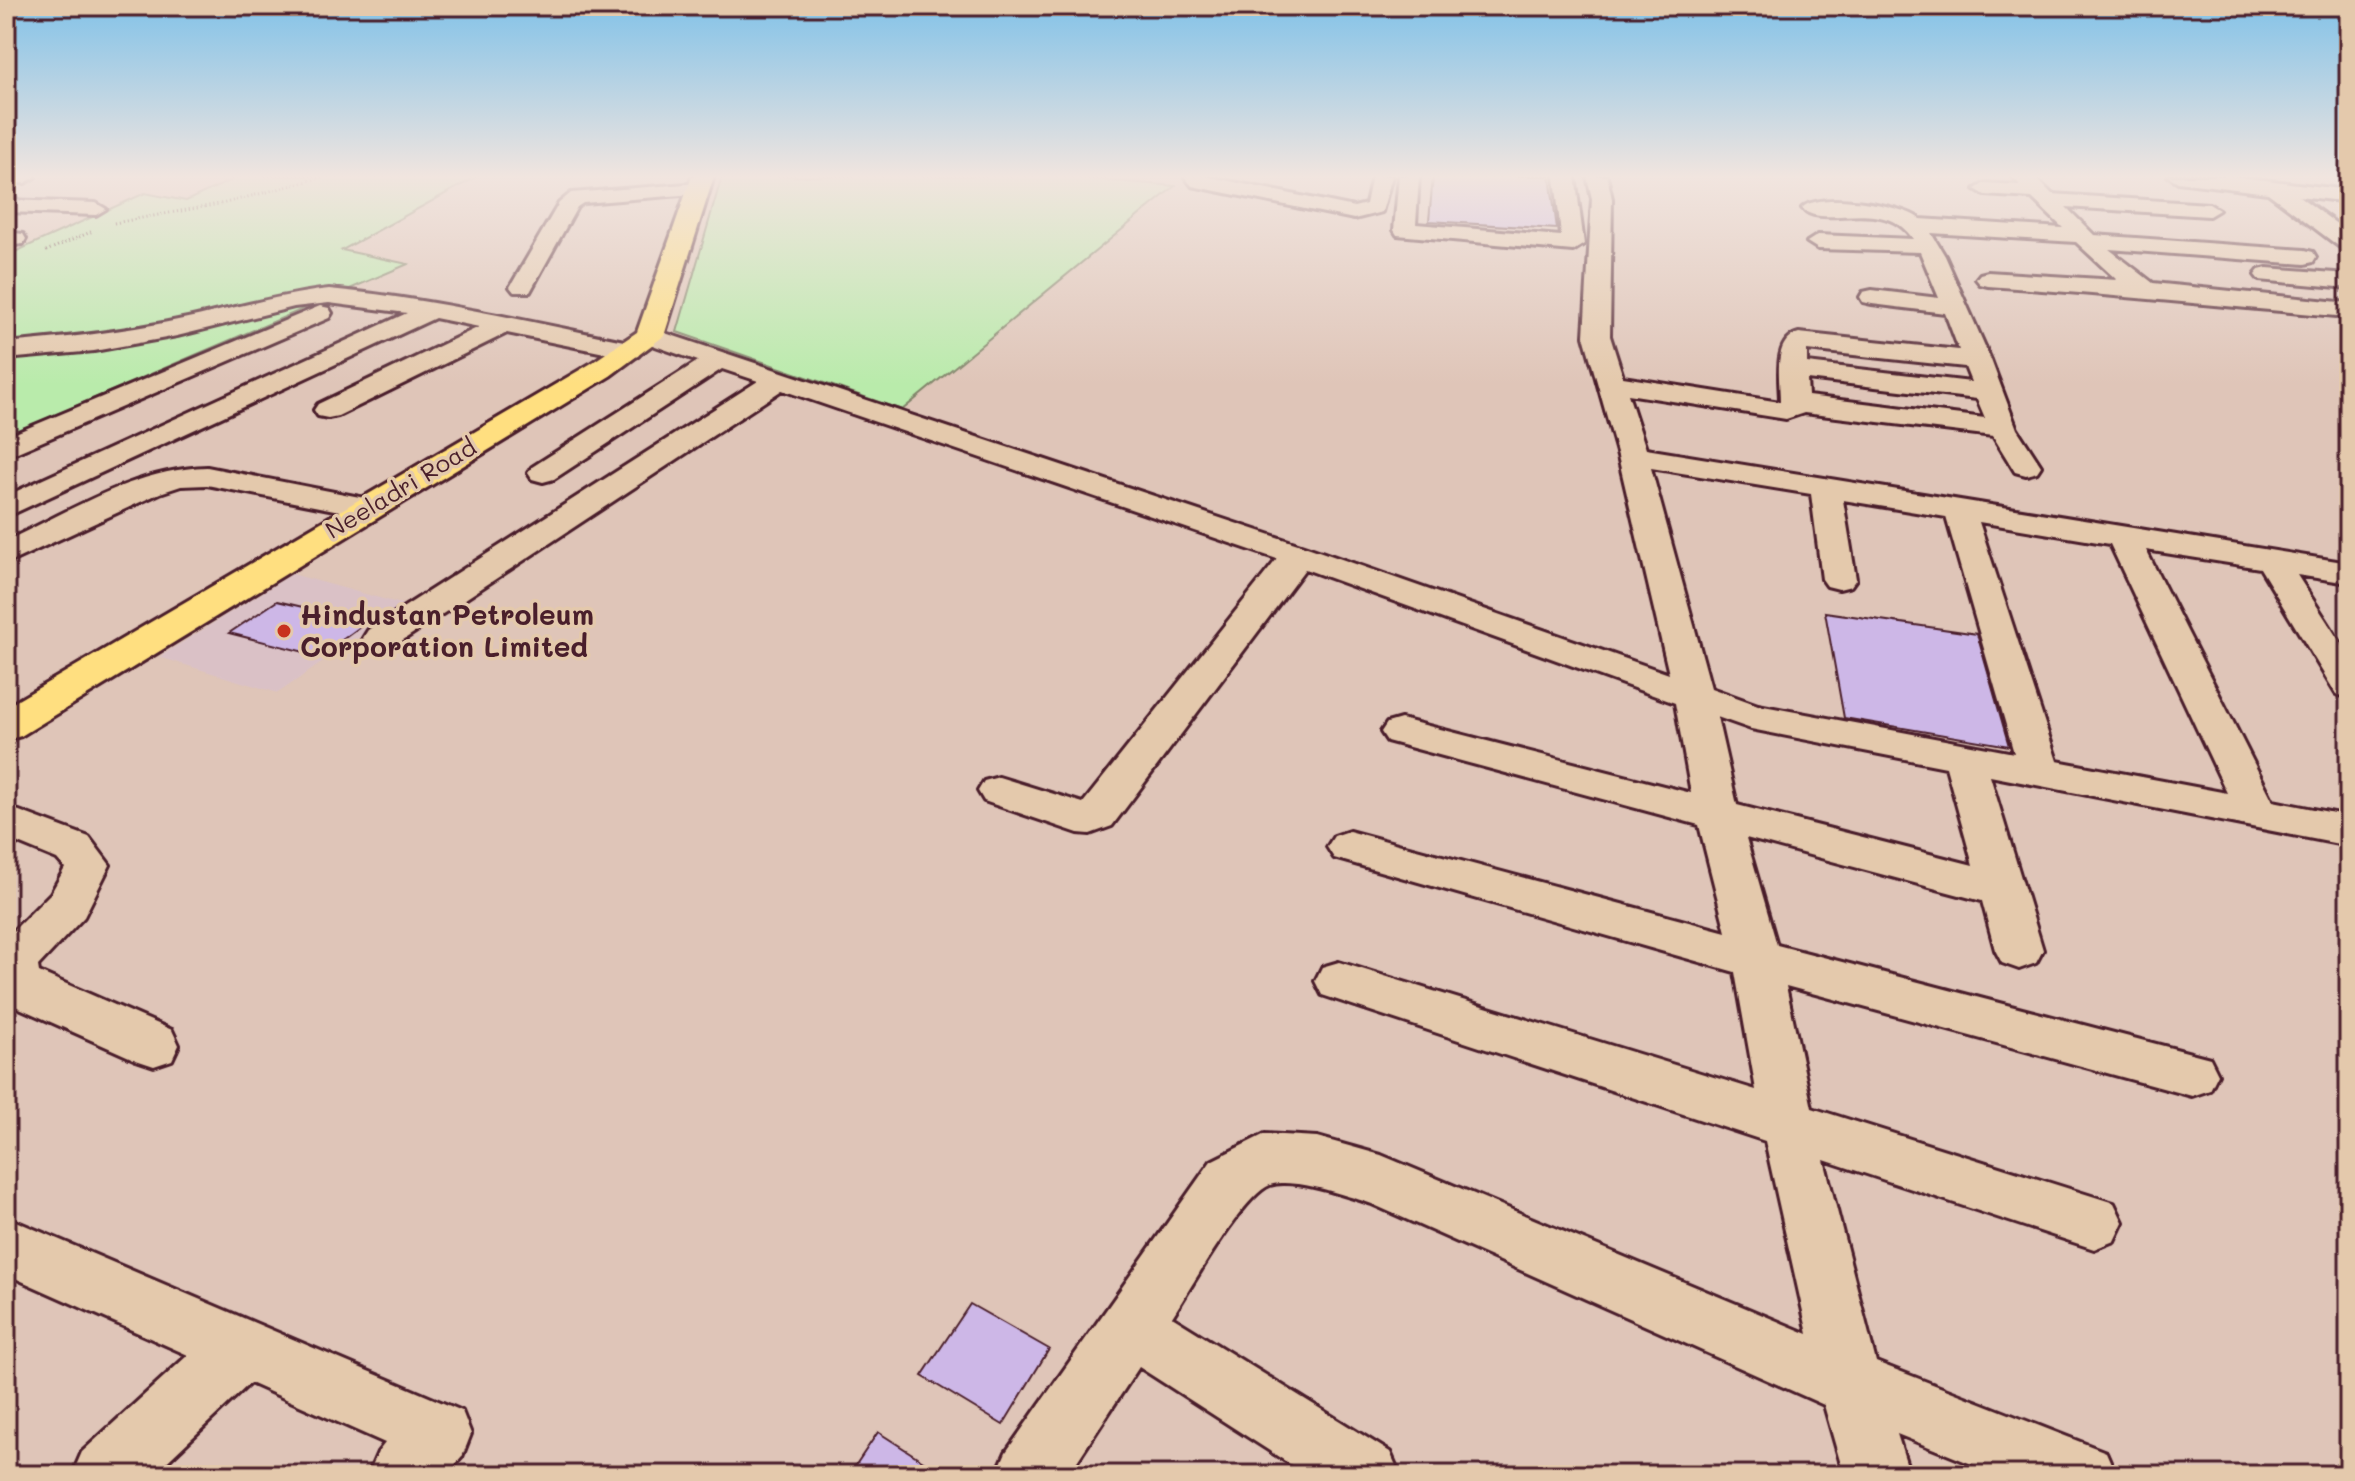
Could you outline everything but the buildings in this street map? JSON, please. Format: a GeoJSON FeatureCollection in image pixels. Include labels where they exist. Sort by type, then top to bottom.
{"type":"FeatureCollection","features":[{"type":"Feature","properties":{"kind":"main road"},"geometry":{"type":"LineString","coordinates":[[640,343],[662,307],[681,245]]}},
{"type":"Feature","properties":{"kind":"main road","name":"Neeladri Road"},"geometry":{"type":"LineString","coordinates":[[6,726],[640,343]]}},
{"type":"Feature","properties":{"kind":"street"},"geometry":{"type":"LineString","coordinates":[[522,287],[545,245]]}},
{"type":"Feature","properties":{"kind":"street"},"geometry":{"type":"LineString","coordinates":[[1600,245],[1597,336],[1633,456],[1693,693],[1705,766],[1757,959],[1788,1123],[1850,1384],[1877,1475]]}},
{"type":"Feature","properties":{"kind":"street"},"geometry":{"type":"LineString","coordinates":[[1904,245],[1928,246],[1961,318],[2003,429],[2026,466]]}},
{"type":"Feature","properties":{"kind":"street"},"geometry":{"type":"LineString","coordinates":[[2075,245],[2349,281]]}},
{"type":"Feature","properties":{"kind":"street"},"geometry":{"type":"LineString","coordinates":[[2093,245],[2137,285],[2147,289]]}},
{"type":"Feature","properties":{"kind":"street"},"geometry":{"type":"LineString","coordinates":[[1970,248],[2316,258]]}},
{"type":"Feature","properties":{"kind":"street"},"geometry":{"type":"LineString","coordinates":[[1988,279],[2147,289],[2179,295],[2349,310]]}},
{"type":"Feature","properties":{"kind":"street"},"geometry":{"type":"LineString","coordinates":[[6,351],[94,343],[177,328],[294,300],[329,296],[357,297],[503,325],[640,343],[719,359],[1298,555],[1751,716],[2349,831]]}},
{"type":"Feature","properties":{"kind":"street"},"geometry":{"type":"LineString","coordinates":[[6,448],[357,297]]}},
{"type":"Feature","properties":{"kind":"street"},"geometry":{"type":"LineString","coordinates":[[1870,307],[1961,318]]}},
{"type":"Feature","properties":{"kind":"street"},"geometry":{"type":"LineString","coordinates":[[6,508],[433,310]]}},
{"type":"Feature","properties":{"kind":"street"},"geometry":{"type":"LineString","coordinates":[[328,410],[503,325]]}},
{"type":"Feature","properties":{"kind":"street"},"geometry":{"type":"LineString","coordinates":[[1610,383],[1777,411],[1792,410],[1794,346],[1799,341],[1978,360]]}},
{"type":"Feature","properties":{"kind":"street"},"geometry":{"type":"LineString","coordinates":[[543,473],[719,359]]}},
{"type":"Feature","properties":{"kind":"street"},"geometry":{"type":"LineString","coordinates":[[1794,369],[1990,392]]}},
{"type":"Feature","properties":{"kind":"street"},"geometry":{"type":"LineString","coordinates":[[381,638],[778,380]]}},
{"type":"Feature","properties":{"kind":"street"},"geometry":{"type":"LineString","coordinates":[[1794,403],[2003,429]]}},
{"type":"Feature","properties":{"kind":"street"},"geometry":{"type":"LineString","coordinates":[[1633,456],[2349,573]]}},
{"type":"Feature","properties":{"kind":"street"},"geometry":{"type":"LineString","coordinates":[[6,554],[149,486],[178,477],[207,476],[370,508]]}},
{"type":"Feature","properties":{"kind":"street"},"geometry":{"type":"LineString","coordinates":[[1826,487],[1839,579]]}},
{"type":"Feature","properties":{"kind":"street"},"geometry":{"type":"LineString","coordinates":[[1959,508],[2040,773]]}},
{"type":"Feature","properties":{"kind":"street"},"geometry":{"type":"LineString","coordinates":[[2122,535],[2258,814]]}},
{"type":"Feature","properties":{"kind":"street"},"geometry":{"type":"LineString","coordinates":[[999,791],[1078,818],[1090,819],[1097,815],[1298,555]]}},
{"type":"Feature","properties":{"kind":"street"},"geometry":{"type":"LineString","coordinates":[[2272,561],[2349,686]]}},
{"type":"Feature","properties":{"kind":"street"},"geometry":{"type":"LineString","coordinates":[[1401,732],[1999,889]]}},
{"type":"Feature","properties":{"kind":"street"},"geometry":{"type":"LineString","coordinates":[[1964,758],[1999,889],[2019,950]]}},
{"type":"Feature","properties":{"kind":"street"},"geometry":{"type":"LineString","coordinates":[[6,821],[73,848],[88,865],[73,901],[14,960],[15,976],[24,989],[154,1045]]}},
{"type":"Feature","properties":{"kind":"street"},"geometry":{"type":"LineString","coordinates":[[1349,847],[2192,1074]]}},
{"type":"Feature","properties":{"kind":"street"},"geometry":{"type":"LineString","coordinates":[[1339,981],[2094,1222]]}},
{"type":"Feature","properties":{"kind":"street"},"geometry":{"type":"LineString","coordinates":[[1029,1475],[1231,1179],[1265,1159],[1317,1162],[1381,1181],[1850,1384],[2083,1475]]}},
{"type":"Feature","properties":{"kind":"street"},"geometry":{"type":"LineString","coordinates":[[6,1245],[439,1434],[401,1475]]}},
{"type":"Feature","properties":{"kind":"street"},"geometry":{"type":"LineString","coordinates":[[1130,1326],[1367,1475]]}},
{"type":"Feature","properties":{"kind":"street"},"geometry":{"type":"LineString","coordinates":[[105,1475],[241,1348]]}},
{"type":"Feature","properties":{"kind":"path"},"geometry":{"type":"LineString","coordinates":[[46,251],[57,245]]}},
{"type":"Feature","properties":{"kind":"shaded area","name":"Hindustan Petroleum Corporation Limited"},"geometry":{"type":"Polygon","coordinates":[[[292,574],[405,605],[278,693],[159,657],[292,574]]]}},
{"type":"Feature","properties":{"kind":"green space"},"geometry":{"type":"Polygon","coordinates":[[[30,245],[351,245],[342,250],[408,264],[6,436],[6,256],[30,245]]]}},
{"type":"Feature","properties":{"kind":"green space"},"geometry":{"type":"Polygon","coordinates":[[[702,245],[1103,245],[902,410],[677,332],[702,245]]]}},
{"type":"Feature","properties":{"kind":"place","name":"Hindustan Petroleum Corporation Limited"},"geometry":{"type":"Point","coordinates":[284,631]}}]}
